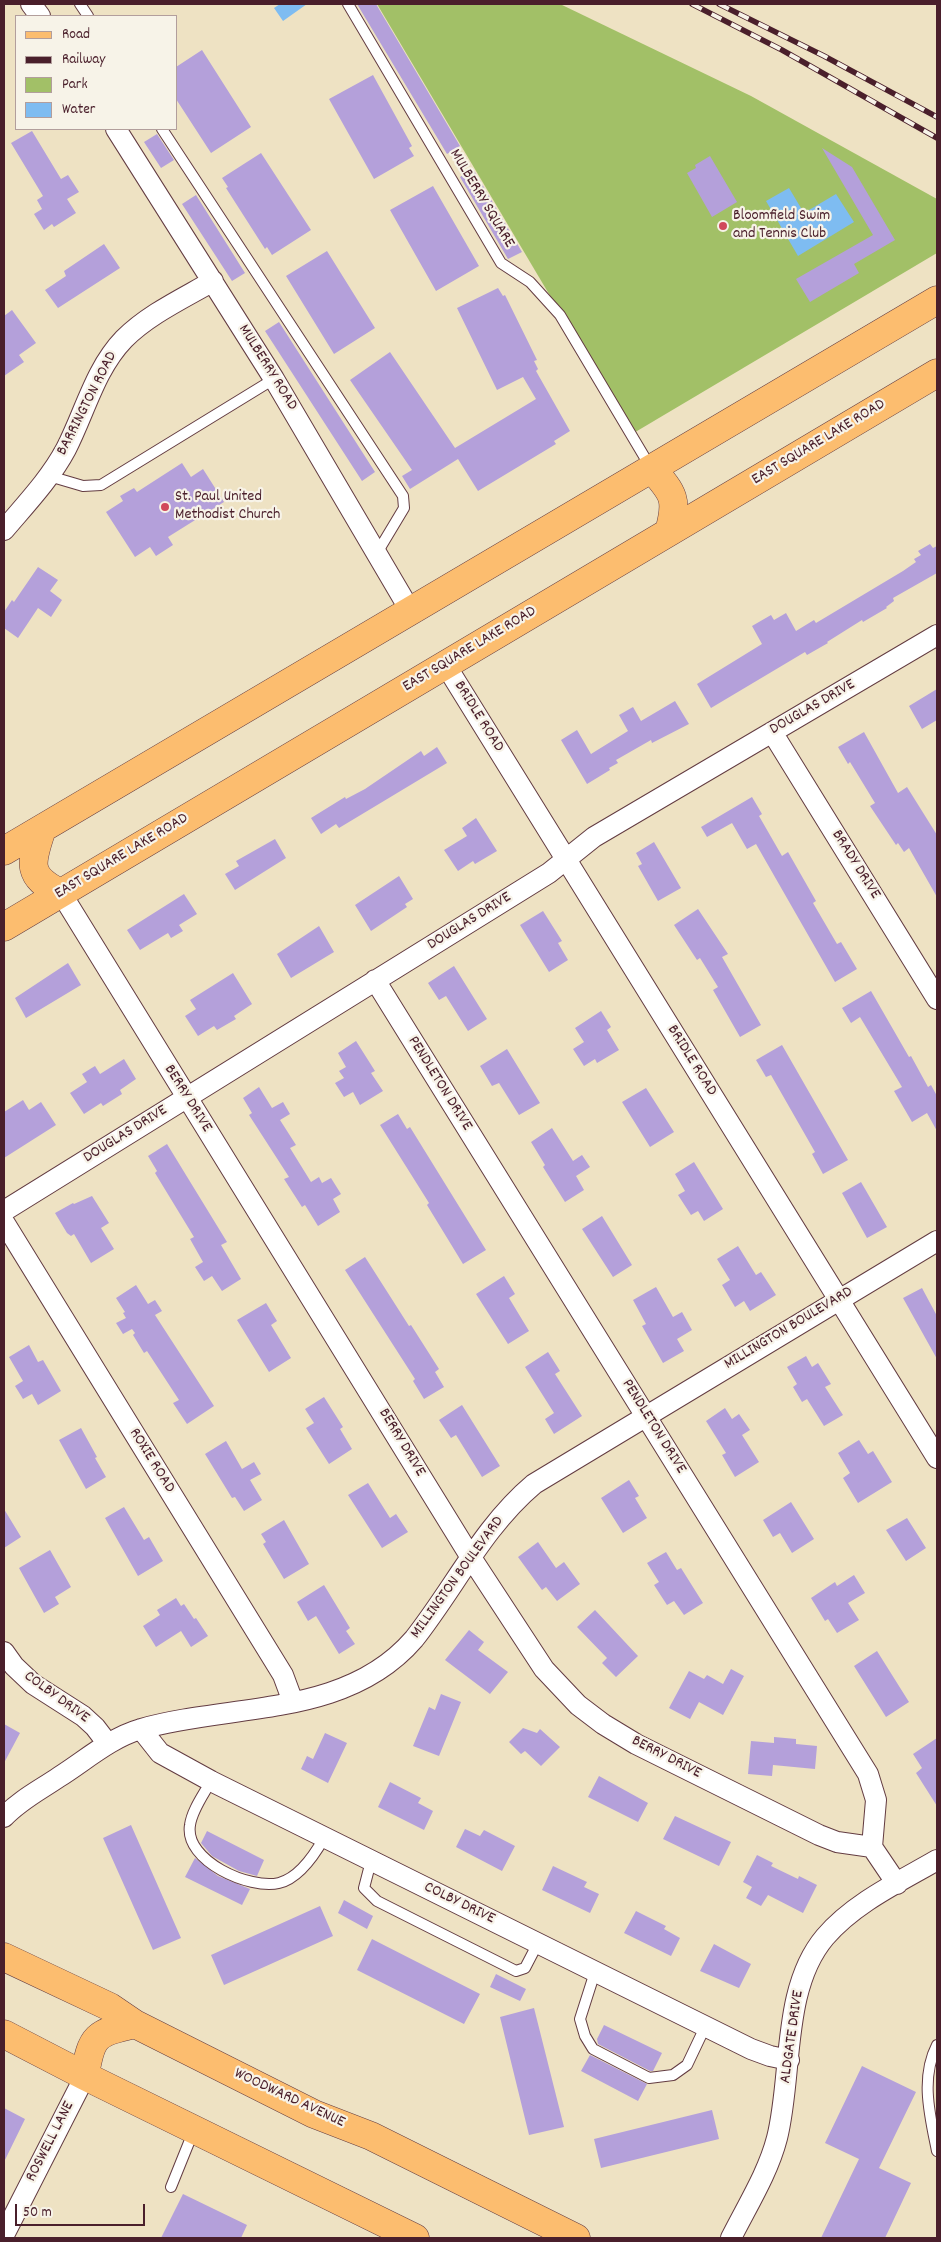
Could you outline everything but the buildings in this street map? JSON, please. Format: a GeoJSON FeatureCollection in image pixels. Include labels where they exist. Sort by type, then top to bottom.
{"type":"FeatureCollection","features":[{"type":"Feature","properties":{"kind":"main road"},"geometry":{"type":"LineString","coordinates":[[4,851],[937,300]]}},
{"type":"Feature","properties":{"kind":"main road","name":"EAST SQUARE LAKE ROAD"},"geometry":{"type":"LineString","coordinates":[[4,927],[937,373]]}},
{"type":"Feature","properties":{"kind":"main road"},"geometry":{"type":"LineString","coordinates":[[652,469],[670,490],[674,499],[675,510],[669,532]]}},
{"type":"Feature","properties":{"kind":"main road"},"geometry":{"type":"LineString","coordinates":[[42,829],[33,854],[34,872],[39,880],[61,893]]}},
{"type":"Feature","properties":{"kind":"main road","name":"WOODWARD AVENUE"},"geometry":{"type":"LineString","coordinates":[[4,1957],[110,2007],[135,2024],[314,2114],[371,2136],[576,2238]]}},
{"type":"Feature","properties":{"kind":"main road"},"geometry":{"type":"LineString","coordinates":[[84,2076],[88,2056],[97,2038],[107,2031],[135,2024]]}},
{"type":"Feature","properties":{"kind":"main road"},"geometry":{"type":"LineString","coordinates":[[4,2034],[84,2076],[415,2238]]}},
{"type":"Feature","properties":{"kind":"street"},"geometry":{"type":"LineString","coordinates":[[30,4],[39,15]]}},
{"type":"Feature","properties":{"kind":"street","name":"MULBERRY ROAD"},"geometry":{"type":"LineString","coordinates":[[117,130],[274,379],[411,612]]}},
{"type":"Feature","properties":{"kind":"street","name":"BARRINGTON ROAD"},"geometry":{"type":"LineString","coordinates":[[4,530],[49,476],[65,451],[99,376],[115,349],[149,318],[213,281]]}},
{"type":"Feature","properties":{"kind":"street","name":"DOUGLAS DRIVE"},"geometry":{"type":"LineString","coordinates":[[4,1211],[549,873],[594,836],[937,635]]}},
{"type":"Feature","properties":{"kind":"street","name":"BRIDLE ROAD"},"geometry":{"type":"LineString","coordinates":[[445,664],[937,1458]]}},
{"type":"Feature","properties":{"kind":"street","name":"BRADY DRIVE"},"geometry":{"type":"LineString","coordinates":[[772,732],[937,999]]}},
{"type":"Feature","properties":{"kind":"street","name":"BERRY DRIVE"},"geometry":{"type":"LineString","coordinates":[[61,893],[470,1556],[544,1669],[566,1694],[591,1716],[636,1744],[819,1835],[837,1842],[872,1847]]}},
{"type":"Feature","properties":{"kind":"street","name":"PENDLETON DRIVE"},"geometry":{"type":"LineString","coordinates":[[375,980],[868,1774],[876,1800],[872,1847]]}},
{"type":"Feature","properties":{"kind":"street","name":"ROXIE ROAD"},"geometry":{"type":"LineString","coordinates":[[4,1222],[283,1675],[293,1702]]}},
{"type":"Feature","properties":{"kind":"street","name":"MILLINGTON BOULEVARD"},"geometry":{"type":"LineString","coordinates":[[4,1817],[20,1802],[108,1744],[141,1730],[313,1698],[348,1686],[391,1662],[404,1651],[424,1626],[470,1556],[504,1514],[534,1484],[839,1298],[937,1241]]}},
{"type":"Feature","properties":{"kind":"street","name":"COLBY DRIVE"},"geometry":{"type":"LineString","coordinates":[[4,1652],[23,1676],[43,1692],[83,1716],[95,1727],[108,1744]]}},
{"type":"Feature","properties":{"kind":"street","name":"COLBY DRIVE"},"geometry":{"type":"LineString","coordinates":[[141,1730],[160,1752],[324,1838],[757,2051],[789,2060]]}},
{"type":"Feature","properties":{"kind":"street"},"geometry":{"type":"LineString","coordinates":[[872,1847],[897,1884]]}},
{"type":"Feature","properties":{"kind":"street","name":"ALDGATE DRIVE"},"geometry":{"type":"LineString","coordinates":[[731,2238],[769,2162],[776,2140],[783,2111],[799,1988],[813,1954],[826,1937],[863,1905],[937,1860]]}},
{"type":"Feature","properties":{"kind":"street","name":"ROSWELL LANE"},"geometry":{"type":"LineString","coordinates":[[4,2235],[84,2076]]}},
{"type":"Feature","properties":{"kind":"lane"},"geometry":{"type":"LineString","coordinates":[[80,4],[87,15]]}},
{"type":"Feature","properties":{"kind":"lane","name":"MULBERRY SQUARE"},"geometry":{"type":"LineString","coordinates":[[348,4],[501,263],[530,282],[560,315],[652,469]]}},
{"type":"Feature","properties":{"kind":"lane"},"geometry":{"type":"LineString","coordinates":[[163,130],[403,496],[404,508],[377,553]]}},
{"type":"Feature","properties":{"kind":"lane"},"geometry":{"type":"LineString","coordinates":[[49,476],[83,486],[101,484],[274,379]]}},
{"type":"Feature","properties":{"kind":"lane"},"geometry":{"type":"LineString","coordinates":[[211,1780],[189,1826],[192,1839],[197,1852],[214,1866],[241,1880],[260,1883],[280,1883],[297,1872],[316,1851],[324,1838]]}},
{"type":"Feature","properties":{"kind":"lane"},"geometry":{"type":"LineString","coordinates":[[371,1861],[364,1888],[377,1901],[516,1971],[525,1968],[538,1943]]}},
{"type":"Feature","properties":{"kind":"lane"},"geometry":{"type":"LineString","coordinates":[[596,1972],[580,2019],[585,2036],[593,2050],[648,2078],[673,2075],[686,2065],[706,2026]]}},
{"type":"Feature","properties":{"kind":"lane"},"geometry":{"type":"LineString","coordinates":[[937,2044],[927,2100],[937,2151]]}},
{"type":"Feature","properties":{"kind":"lane"},"geometry":{"type":"LineString","coordinates":[[171,2187],[195,2129]]}},
{"type":"Feature","properties":{"kind":"green space","name":"Bloomfield Swim and Tennis Club"},"geometry":{"type":"Polygon","coordinates":[[[377,4],[560,4],[751,96],[937,199],[937,253],[632,434],[377,4]]]}},
{"type":"Feature","properties":{"kind":"water"},"geometry":{"type":"Polygon","coordinates":[[[280,4],[307,4],[283,21],[274,8],[280,4]]]}},
{"type":"Feature","properties":{"kind":"water"},"geometry":{"type":"Polygon","coordinates":[[[789,188],[804,213],[836,194],[854,222],[798,256],[766,201],[789,188]]]}},
{"type":"Feature","properties":{"kind":"railway"},"geometry":{"type":"LineString","coordinates":[[692,4],[782,50],[937,138]]}},
{"type":"Feature","properties":{"kind":"railway"},"geometry":{"type":"LineString","coordinates":[[719,4],[824,56],[937,117]]}},
{"type":"Feature","properties":{"kind":"place","name":"Bloomfield Swim and Tennis Club"},"geometry":{"type":"Point","coordinates":[723,226]}},
{"type":"Feature","properties":{"kind":"place","name":"St. Paul United Methodist Church"},"geometry":{"type":"Point","coordinates":[165,507]}}]}
